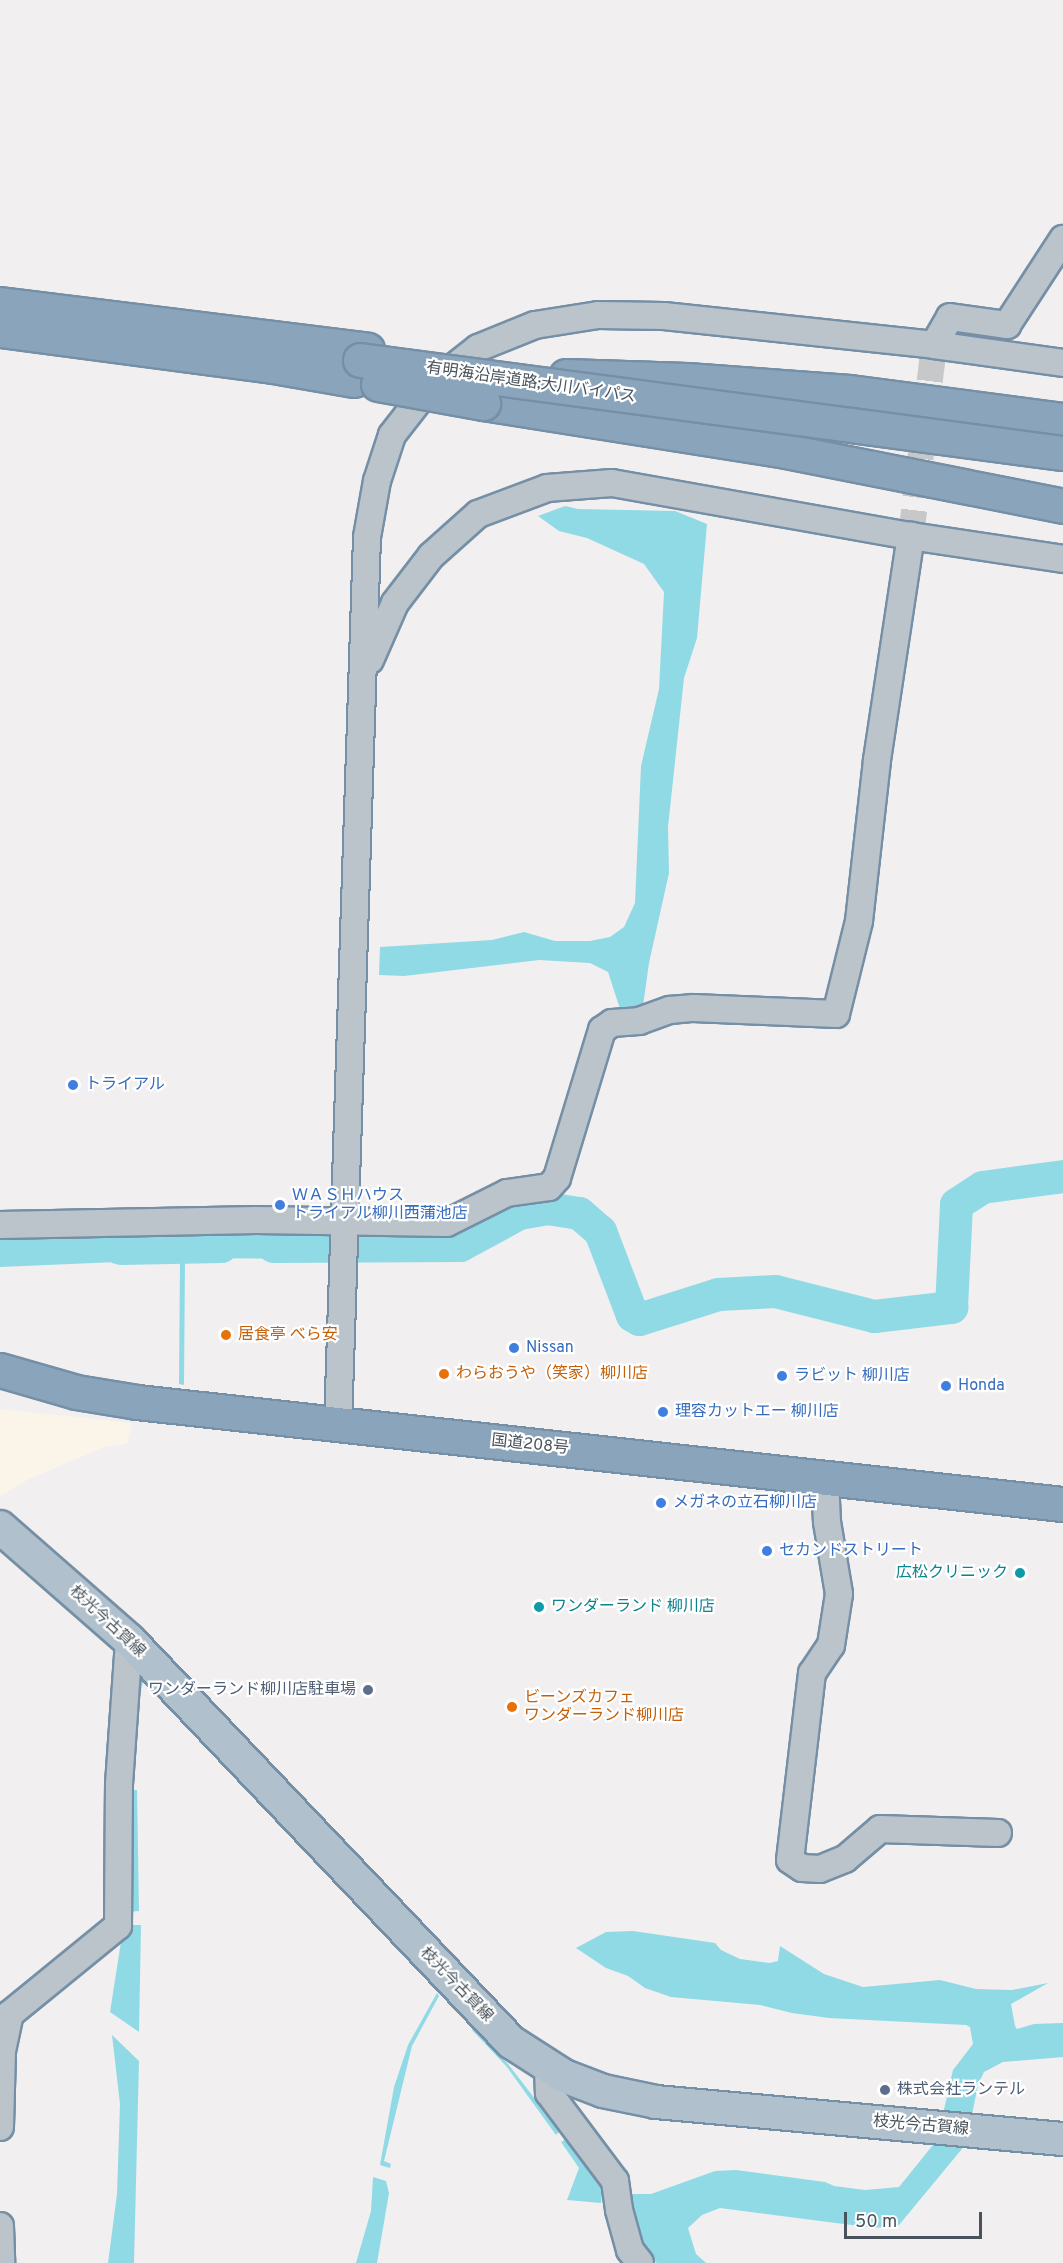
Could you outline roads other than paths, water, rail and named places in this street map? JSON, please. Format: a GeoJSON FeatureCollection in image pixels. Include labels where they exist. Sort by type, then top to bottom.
{"type":"FeatureCollection","features":[{"type":"Feature","properties":{"kind":"highway","name":"有明海沿岸道路;大川バイパス"},"geometry":{"type":"LineString","coordinates":[[0,304],[360,364],[498,368],[1063,443]]}},
{"type":"Feature","properties":{"kind":"highway","name":"有明海沿岸道路;大川バイパス"},"geometry":{"type":"LineString","coordinates":[[0,313],[360,364],[1063,453]]}},
{"type":"Feature","properties":{"kind":"highway"},"geometry":{"type":"LineString","coordinates":[[0,330],[273,366],[360,364],[483,403],[728,441],[1063,506]]}},
{"type":"Feature","properties":{"kind":"highway"},"geometry":{"type":"LineString","coordinates":[[562,376],[687,380],[850,392],[1063,420]]}},
{"type":"Feature","properties":{"kind":"highway","name":"国道208号"},"geometry":{"type":"LineString","coordinates":[[0,1370],[75,1392],[137,1402],[1063,1503]]}},
{"type":"Feature","properties":{"kind":"main road","name":"枝光今古賀線"},"geometry":{"type":"LineString","coordinates":[[0,1527],[129,1640],[473,2004],[511,2042],[548,2067],[564,2076],[603,2091],[656,2102],[1063,2139]]}},
{"type":"Feature","properties":{"kind":"street"},"geometry":{"type":"LineString","coordinates":[[934,345],[950,317],[1007,325],[1063,239]]}},
{"type":"Feature","properties":{"kind":"street"},"geometry":{"type":"LineString","coordinates":[[338,1425],[365,671],[367,537],[377,481],[392,435],[431,386],[478,348],[535,324],[598,315],[664,316],[934,345],[1063,363]]}},
{"type":"Feature","properties":{"kind":"street"},"geometry":{"type":"LineString","coordinates":[[365,671],[395,603],[431,556],[478,514],[547,488],[612,483],[911,536],[1063,559]]}},
{"type":"Feature","properties":{"kind":"street"},"geometry":{"type":"LineString","coordinates":[[0,1225],[257,1220],[447,1223],[507,1193],[549,1187],[557,1178],[602,1030],[612,1023],[639,1021],[670,1010],[694,1008],[836,1014],[859,921],[877,760],[911,536]]}},
{"type":"Feature","properties":{"kind":"street"},"geometry":{"type":"LineString","coordinates":[[825,1478],[826,1522],[839,1594],[831,1645],[812,1673],[790,1860],[802,1869],[820,1869],[845,1858],[880,1828],[998,1833]]}},
{"type":"Feature","properties":{"kind":"street"},"geometry":{"type":"LineString","coordinates":[[0,2127],[2,2051],[10,2014],[118,1926],[119,1784],[129,1640]]}},
{"type":"Feature","properties":{"kind":"street"},"geometry":{"type":"LineString","coordinates":[[548,2067],[549,2093],[615,2181],[619,2210],[630,2250],[640,2263]]}},
{"type":"Feature","properties":{"kind":"street"},"geometry":{"type":"LineString","coordinates":[[0,2226],[1,2263]]}},
{"type":"Feature","properties":{"kind":"water"},"geometry":{"type":"Polygon","coordinates":[[[565,506],[578,509],[675,511],[707,524],[697,638],[684,678],[668,827],[669,873],[649,963],[642,1013],[621,1012],[608,972],[590,963],[539,960],[404,976],[379,975],[380,947],[492,940],[524,932],[555,941],[590,941],[610,937],[624,927],[635,903],[641,766],[659,689],[664,592],[644,564],[587,538],[559,531],[538,516],[565,506]]]}},
{"type":"Feature","properties":{"kind":"water"},"geometry":{"type":"Polygon","coordinates":[[[175,1230],[317,1231],[316,1259],[185,1258],[184,1385],[179,1384],[180,1261],[175,1260],[175,1230]]]}},
{"type":"Feature","properties":{"kind":"water"},"geometry":{"type":"Polygon","coordinates":[[[163,1232],[164,1260],[0,1267],[0,1235],[163,1232]]]}},
{"type":"Feature","properties":{"kind":"water"},"geometry":{"type":"Polygon","coordinates":[[[140,1670],[150,1677],[144,1679],[134,1716],[131,1790],[137,1790],[139,1911],[128,1912],[128,1715],[140,1670]]]}},
{"type":"Feature","properties":{"kind":"water"},"geometry":{"type":"Polygon","coordinates":[[[126,1925],[141,1925],[139,2032],[110,2012],[121,1942],[126,1925]]]}},
{"type":"Feature","properties":{"kind":"water"},"geometry":{"type":"Polygon","coordinates":[[[633,1931],[715,1943],[721,1950],[740,1959],[770,1963],[778,1961],[780,1946],[824,1974],[863,1987],[940,1980],[976,1989],[1012,1990],[1048,1983],[1011,2004],[1015,2026],[1017,2029],[1034,2024],[1063,2023],[1063,2057],[1003,2062],[984,2072],[978,2085],[966,2144],[899,2225],[875,2228],[720,2208],[702,2215],[688,2228],[696,2254],[706,2263],[657,2263],[649,2257],[632,2221],[631,2194],[651,2194],[715,2171],[736,2170],[865,2190],[899,2187],[937,2140],[953,2070],[973,2044],[970,2027],[966,2025],[829,2018],[792,2013],[760,2005],[671,1997],[645,1988],[628,1976],[606,1968],[576,1948],[606,1932],[633,1931]]]}},
{"type":"Feature","properties":{"kind":"water"},"geometry":{"type":"Polygon","coordinates":[[[437,1993],[439,1996],[412,2046],[384,2161],[391,2164],[390,2168],[380,2165],[394,2087],[408,2045],[437,1993]]]}},
{"type":"Feature","properties":{"kind":"water"},"geometry":{"type":"Polygon","coordinates":[[[473,2028],[508,2064],[560,2131],[556,2135],[507,2067],[472,2030],[473,2028]]]}},
{"type":"Feature","properties":{"kind":"water"},"geometry":{"type":"Polygon","coordinates":[[[112,2035],[139,2061],[134,2263],[108,2263],[117,2194],[120,2104],[112,2035]]]}},
{"type":"Feature","properties":{"kind":"water"},"geometry":{"type":"Polygon","coordinates":[[[566,2139],[603,2186],[601,2203],[567,2200],[579,2168],[561,2142],[566,2139]]]}},
{"type":"Feature","properties":{"kind":"water"},"geometry":{"type":"Polygon","coordinates":[[[373,2177],[386,2181],[389,2193],[377,2263],[356,2263],[371,2211],[373,2177]]]}},
{"type":"Feature","properties":{"kind":"waterway"},"geometry":{"type":"LineString","coordinates":[[273,1246],[460,1245],[519,1213],[547,1208],[579,1213],[600,1231],[632,1315],[639,1319],[718,1294],[775,1291],[874,1316],[951,1307],[956,1204],[982,1187],[1063,1176]]}},
{"type":"Feature","properties":{"kind":"waterway"},"geometry":{"type":"LineString","coordinates":[[120,1248],[221,1246]]}},
{"type":"Feature","properties":{"kind":"tunnel"},"geometry":{"type":"LineString","coordinates":[[911,536],[934,345]]}},
{"type":"Feature","properties":{"kind":"place","name":"トライアル"},"geometry":{"type":"Point","coordinates":[73,1085]}},
{"type":"Feature","properties":{"kind":"place","name":"ＷＡＳＨハウス トライアル柳川西蒲池店"},"geometry":{"type":"Point","coordinates":[280,1205]}},
{"type":"Feature","properties":{"kind":"place","name":"居食亭 べら安"},"geometry":{"type":"Point","coordinates":[226,1335]}},
{"type":"Feature","properties":{"kind":"place","name":"Nissan"},"geometry":{"type":"Point","coordinates":[514,1348]}},
{"type":"Feature","properties":{"kind":"place","name":"わらおうや（笑家）柳川店"},"geometry":{"type":"Point","coordinates":[444,1374]}},
{"type":"Feature","properties":{"kind":"place","name":"ラビット 柳川店"},"geometry":{"type":"Point","coordinates":[782,1376]}},
{"type":"Feature","properties":{"kind":"place","name":"Honda"},"geometry":{"type":"Point","coordinates":[946,1386]}},
{"type":"Feature","properties":{"kind":"place","name":"理容カットエー 柳川店"},"geometry":{"type":"Point","coordinates":[663,1412]}},
{"type":"Feature","properties":{"kind":"place","name":"メガネの立石柳川店"},"geometry":{"type":"Point","coordinates":[661,1503]}},
{"type":"Feature","properties":{"kind":"place","name":"セカンドストリート"},"geometry":{"type":"Point","coordinates":[767,1551]}},
{"type":"Feature","properties":{"kind":"place","name":"広松クリニック"},"geometry":{"type":"Point","coordinates":[1020,1573]}},
{"type":"Feature","properties":{"kind":"place","name":"ワンダーランド 柳川店"},"geometry":{"type":"Point","coordinates":[539,1607]}},
{"type":"Feature","properties":{"kind":"place","name":"ワンダーランド柳川店駐車場"},"geometry":{"type":"Point","coordinates":[368,1690]}},
{"type":"Feature","properties":{"kind":"place","name":"ビーンズカフェ ワンダーランド柳川店"},"geometry":{"type":"Point","coordinates":[512,1707]}},
{"type":"Feature","properties":{"kind":"place","name":"株式会社ランテル"},"geometry":{"type":"Point","coordinates":[885,2090]}}]}
